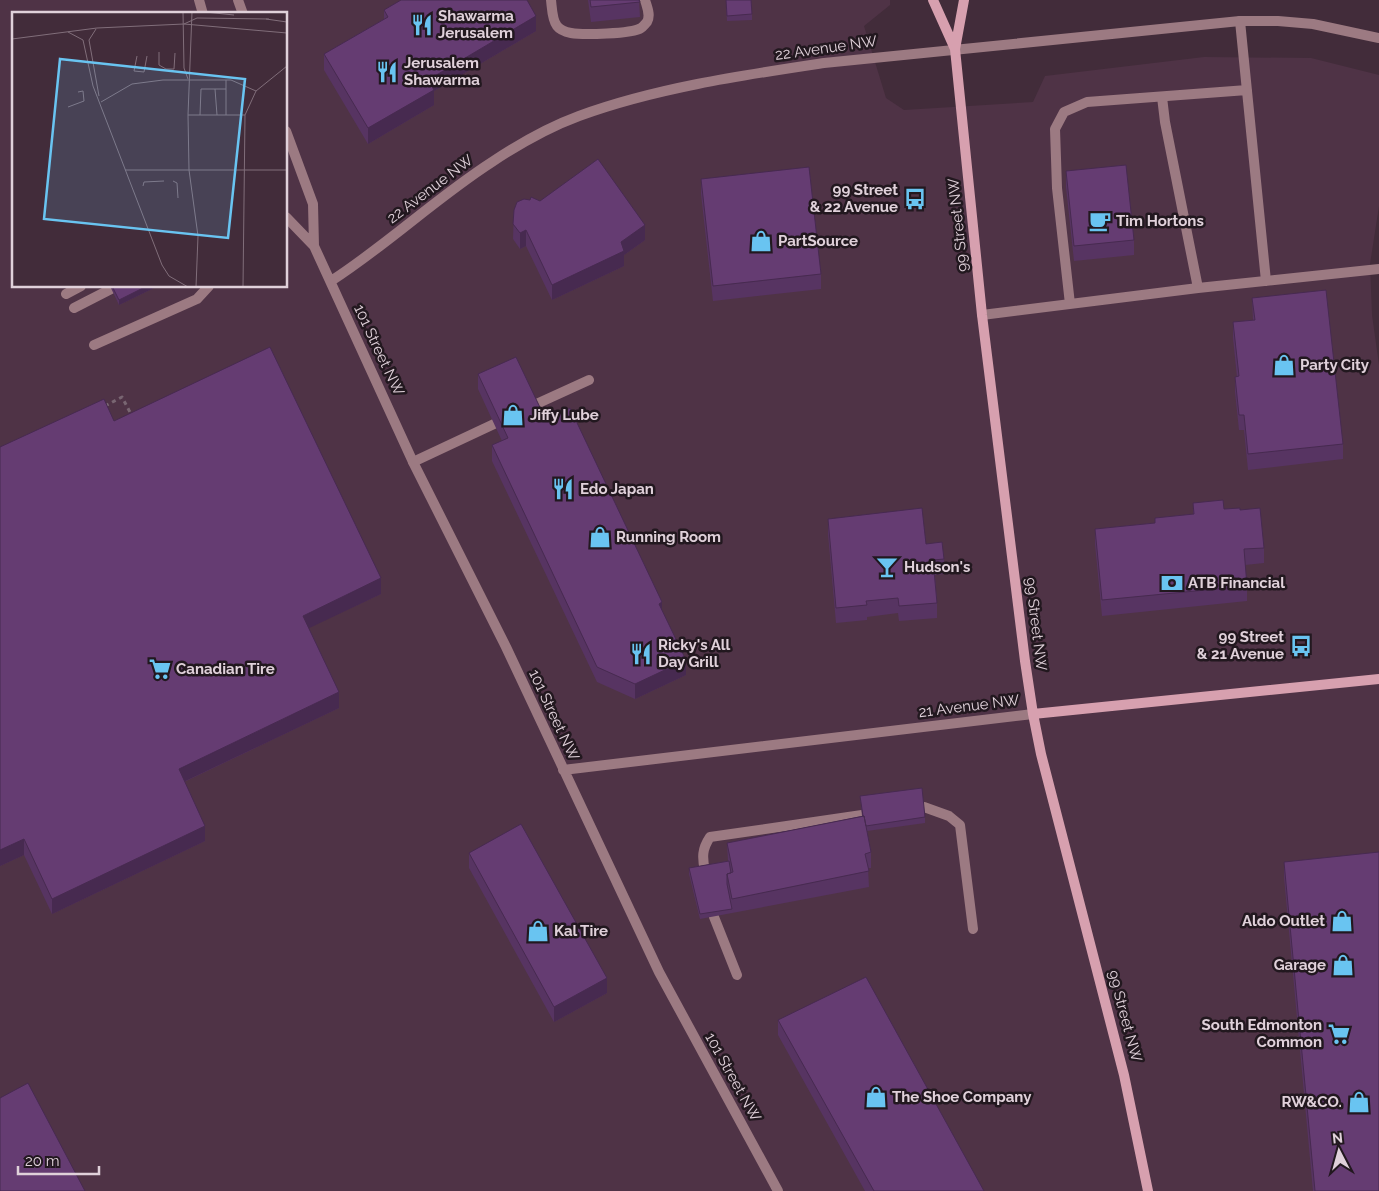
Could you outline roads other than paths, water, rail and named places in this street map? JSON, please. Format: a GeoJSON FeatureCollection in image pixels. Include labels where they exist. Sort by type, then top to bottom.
{"type":"FeatureCollection","features":[{"type":"Feature","properties":{"kind":"street"},"geometry":{"type":"LineString","coordinates":[[238,0],[242,12]]}},
{"type":"Feature","properties":{"kind":"street"},"geometry":{"type":"LineString","coordinates":[[551,0],[556,26],[563,31],[582,33],[631,31],[641,28],[648,22],[649,14],[645,0]]}},
{"type":"Feature","properties":{"kind":"street","name":"99 Street NW"},"geometry":{"type":"LineString","coordinates":[[933,0],[955,49]]}},
{"type":"Feature","properties":{"kind":"street","name":"99 Street NW"},"geometry":{"type":"LineString","coordinates":[[964,0],[955,49],[982,315],[1033,714],[1041,754],[1124,1075],[1148,1191]]}},
{"type":"Feature","properties":{"kind":"street"},"geometry":{"type":"LineString","coordinates":[[1240,21],[1266,281]]}},
{"type":"Feature","properties":{"kind":"street","name":"22 Avenue NW"},"geometry":{"type":"LineString","coordinates":[[331,281],[354,266],[493,161],[547,130],[579,116],[652,94],[770,71],[881,56],[1240,21],[1278,21],[1313,24],[1379,38]]}},
{"type":"Feature","properties":{"kind":"street"},"geometry":{"type":"LineString","coordinates":[[1070,304],[1057,188],[1055,129],[1064,112],[1087,102],[1247,90]]}},
{"type":"Feature","properties":{"kind":"street"},"geometry":{"type":"LineString","coordinates":[[1162,97],[1165,122],[1198,288]]}},
{"type":"Feature","properties":{"kind":"street","name":"101 Street NW"},"geometry":{"type":"LineString","coordinates":[[288,136],[314,204],[314,246]]}},
{"type":"Feature","properties":{"kind":"street","name":"101 Street NW"},"geometry":{"type":"LineString","coordinates":[[288,219],[314,246],[413,462],[506,647],[659,972],[778,1191]]}},
{"type":"Feature","properties":{"kind":"street"},"geometry":{"type":"LineString","coordinates":[[982,315],[1198,288],[1379,269]]}},
{"type":"Feature","properties":{"kind":"street"},"geometry":{"type":"LineString","coordinates":[[66,294],[76,288]]}},
{"type":"Feature","properties":{"kind":"street"},"geometry":{"type":"LineString","coordinates":[[94,345],[196,300],[207,288]]}},
{"type":"Feature","properties":{"kind":"street"},"geometry":{"type":"LineString","coordinates":[[74,308],[111,289]]}},
{"type":"Feature","properties":{"kind":"street"},"geometry":{"type":"LineString","coordinates":[[532,406],[589,380]]}},
{"type":"Feature","properties":{"kind":"street"},"geometry":{"type":"LineString","coordinates":[[413,462],[494,424]]}},
{"type":"Feature","properties":{"kind":"street","name":"21 Avenue NW"},"geometry":{"type":"LineString","coordinates":[[563,770],[1033,714],[1379,679]]}},
{"type":"Feature","properties":{"kind":"street"},"geometry":{"type":"LineString","coordinates":[[924,807],[949,816],[960,825],[973,929]]}},
{"type":"Feature","properties":{"kind":"street"},"geometry":{"type":"LineString","coordinates":[[705,871],[702,855],[710,837],[862,815]]}},
{"type":"Feature","properties":{"kind":"street"},"geometry":{"type":"LineString","coordinates":[[714,917],[737,975]]}},
{"type":"Feature","properties":{"kind":"place","name":"Shawarma Jerusalem"},"geometry":{"type":"Point","coordinates":[422,25]}},
{"type":"Feature","properties":{"kind":"place","name":"Jerusalem Shawarma"},"geometry":{"type":"Point","coordinates":[387,72]}},
{"type":"Feature","properties":{"kind":"place","name":"99 Street & 22 Avenue"},"geometry":{"type":"Point","coordinates":[915,199]}},
{"type":"Feature","properties":{"kind":"place","name":"Tim Hortons"},"geometry":{"type":"Point","coordinates":[1100,221]}},
{"type":"Feature","properties":{"kind":"place","name":"PartSource"},"geometry":{"type":"Point","coordinates":[761,241]}},
{"type":"Feature","properties":{"kind":"place","name":"Party City"},"geometry":{"type":"Point","coordinates":[1284,365]}},
{"type":"Feature","properties":{"kind":"place","name":"Jiffy Lube"},"geometry":{"type":"Point","coordinates":[513,415]}},
{"type":"Feature","properties":{"kind":"place","name":"Edo Japan"},"geometry":{"type":"Point","coordinates":[563,489]}},
{"type":"Feature","properties":{"kind":"place","name":"Running Room"},"geometry":{"type":"Point","coordinates":[600,537]}},
{"type":"Feature","properties":{"kind":"place","name":"Hudson's"},"geometry":{"type":"Point","coordinates":[887,567]}},
{"type":"Feature","properties":{"kind":"place","name":"ATB Financial"},"geometry":{"type":"Point","coordinates":[1172,583]}},
{"type":"Feature","properties":{"kind":"place","name":"99 Street & 21 Avenue"},"geometry":{"type":"Point","coordinates":[1301,646]}},
{"type":"Feature","properties":{"kind":"place","name":"Ricky's All Day Grill"},"geometry":{"type":"Point","coordinates":[641,654]}},
{"type":"Feature","properties":{"kind":"place","name":"Canadian Tire"},"geometry":{"type":"Point","coordinates":[160,669]}},
{"type":"Feature","properties":{"kind":"place","name":"Aldo Outlet"},"geometry":{"type":"Point","coordinates":[1342,921]}},
{"type":"Feature","properties":{"kind":"place","name":"Kal Tire"},"geometry":{"type":"Point","coordinates":[538,931]}},
{"type":"Feature","properties":{"kind":"place","name":"Garage"},"geometry":{"type":"Point","coordinates":[1343,965]}},
{"type":"Feature","properties":{"kind":"place","name":"South Edmonton Common"},"geometry":{"type":"Point","coordinates":[1339,1034]}},
{"type":"Feature","properties":{"kind":"place","name":"The Shoe Company"},"geometry":{"type":"Point","coordinates":[876,1097]}},
{"type":"Feature","properties":{"kind":"place","name":"RW&CO."},"geometry":{"type":"Point","coordinates":[1359,1102]}}]}
